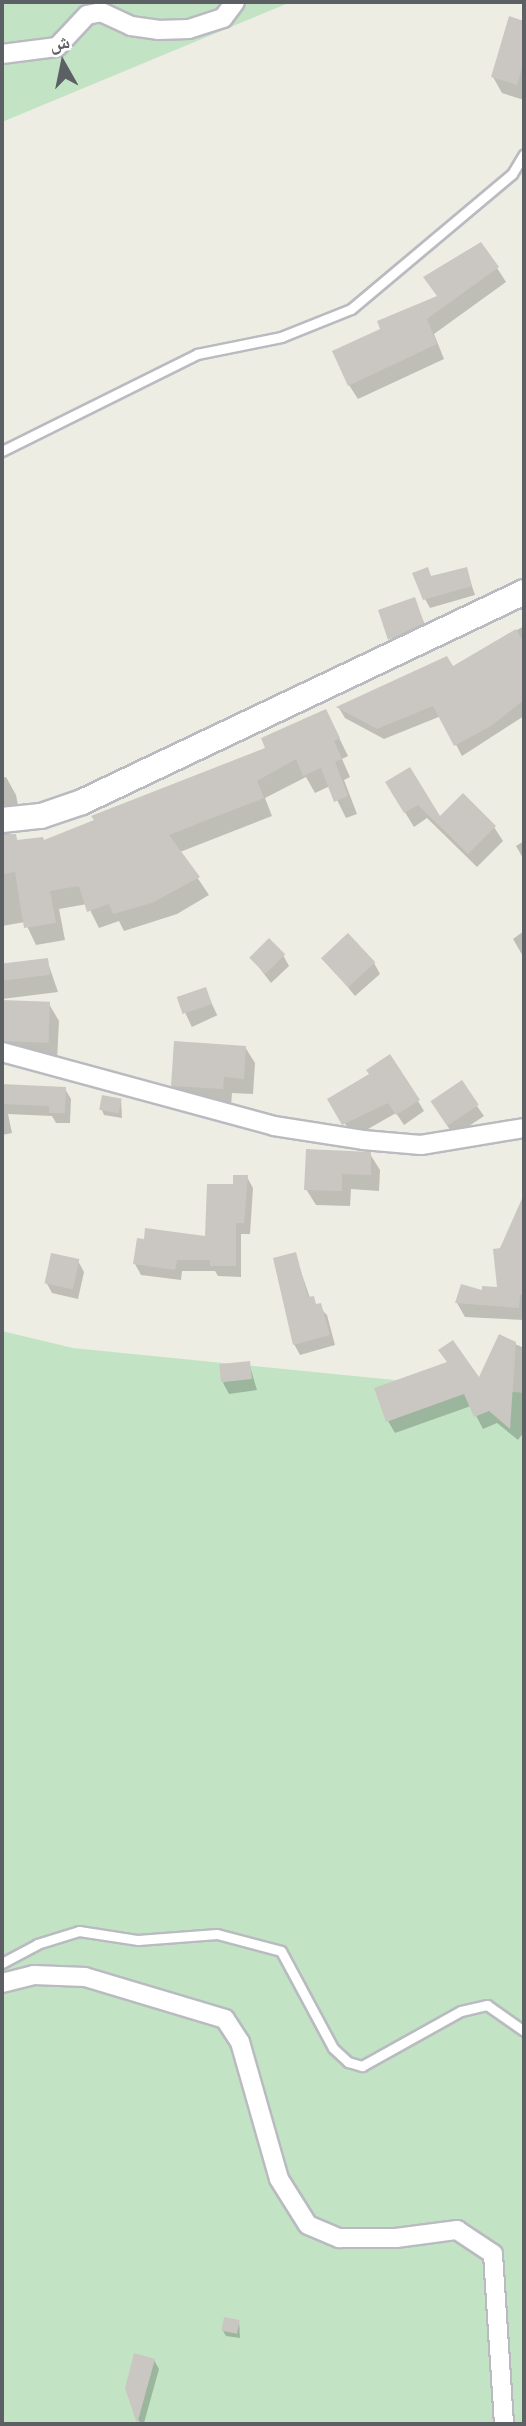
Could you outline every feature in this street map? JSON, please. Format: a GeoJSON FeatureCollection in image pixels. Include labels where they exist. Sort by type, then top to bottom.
{"type":"FeatureCollection","features":[{"type":"Feature","properties":{"kind":"street"},"geometry":{"type":"LineString","coordinates":[[2,54],[57,47],[88,15],[101,12],[131,26],[158,30],[189,29],[222,18],[235,2]]}},
{"type":"Feature","properties":{"kind":"street"},"geometry":{"type":"LineString","coordinates":[[2,820],[41,816],[82,802],[524,592]]}},
{"type":"Feature","properties":{"kind":"street"},"geometry":{"type":"LineString","coordinates":[[2,1052],[274,1126],[363,1140],[421,1145],[524,1128]]}},
{"type":"Feature","properties":{"kind":"street"},"geometry":{"type":"LineString","coordinates":[[2,1983],[34,1975],[85,1977],[225,2018],[240,2042],[279,2179],[308,2225],[339,2238],[396,2238],[457,2230],[493,2254],[504,2424]]}},
{"type":"Feature","properties":{"kind":"lane"},"geometry":{"type":"LineString","coordinates":[[2,451],[197,354],[281,337],[351,309],[512,174],[524,154]]}},
{"type":"Feature","properties":{"kind":"lane"},"geometry":{"type":"LineString","coordinates":[[2,1963],[37,1944],[79,1931],[138,1940],[217,1934],[281,1951],[333,2048],[348,2062],[362,2066],[461,2011],[487,2005],[524,2031]]}},
{"type":"Feature","properties":{"kind":"green space"},"geometry":{"type":"Polygon","coordinates":[[[2,2],[291,2],[2,122],[2,2]]]}},
{"type":"Feature","properties":{"kind":"green space"},"geometry":{"type":"Polygon","coordinates":[[[2,1331],[73,1348],[524,1393],[524,2424],[2,2424],[2,1331]]]}},
{"type":"Feature","properties":{"kind":"building"},"geometry":{"type":"Polygon","coordinates":[[[509,16],[524,21],[524,62],[517,85],[491,77],[509,16]]]}},
{"type":"Feature","properties":{"kind":"building"},"geometry":{"type":"Polygon","coordinates":[[[481,242],[499,267],[427,319],[437,344],[348,386],[332,351],[380,329],[377,321],[437,296],[423,277],[481,242]]]}},
{"type":"Feature","properties":{"kind":"building"},"geometry":{"type":"Polygon","coordinates":[[[428,567],[431,576],[467,567],[472,586],[423,600],[412,573],[428,567]]]}},
{"type":"Feature","properties":{"kind":"building"},"geometry":{"type":"Polygon","coordinates":[[[415,597],[424,623],[388,640],[378,610],[415,597]]]}},
{"type":"Feature","properties":{"kind":"building"},"geometry":{"type":"Polygon","coordinates":[[[516,629],[524,643],[524,700],[491,726],[454,746],[433,706],[377,729],[336,707],[447,656],[453,666],[516,629]]]}},
{"type":"Feature","properties":{"kind":"building"},"geometry":{"type":"Polygon","coordinates":[[[326,709],[340,738],[334,741],[342,759],[335,762],[348,796],[334,802],[321,768],[303,776],[296,759],[257,781],[264,798],[169,835],[200,877],[152,903],[113,914],[109,904],[87,912],[79,886],[50,891],[56,923],[24,928],[15,872],[2,874],[2,835],[16,834],[17,840],[43,837],[44,840],[94,820],[91,816],[265,748],[261,738],[326,709]]]}},
{"type":"Feature","properties":{"kind":"building"},"geometry":{"type":"Polygon","coordinates":[[[410,767],[440,816],[463,793],[496,826],[468,854],[418,805],[404,813],[385,782],[410,767]]]}},
{"type":"Feature","properties":{"kind":"building"},"geometry":{"type":"Polygon","coordinates":[[[348,933],[375,962],[348,987],[321,958],[348,933]]]}},
{"type":"Feature","properties":{"kind":"building"},"geometry":{"type":"Polygon","coordinates":[[[269,938],[285,954],[265,974],[249,958],[269,938]]]}},
{"type":"Feature","properties":{"kind":"building"},"geometry":{"type":"Polygon","coordinates":[[[48,958],[50,975],[4,980],[2,964],[48,958]]]}},
{"type":"Feature","properties":{"kind":"building"},"geometry":{"type":"Polygon","coordinates":[[[206,987],[212,1004],[183,1014],[177,997],[206,987]]]}},
{"type":"Feature","properties":{"kind":"building"},"geometry":{"type":"Polygon","coordinates":[[[2,1000],[50,1002],[49,1043],[2,1041],[2,1000]]]}},
{"type":"Feature","properties":{"kind":"building"},"geometry":{"type":"Polygon","coordinates":[[[174,1041],[246,1046],[244,1079],[224,1077],[223,1089],[171,1086],[174,1041]]]}},
{"type":"Feature","properties":{"kind":"building"},"geometry":{"type":"Polygon","coordinates":[[[390,1054],[420,1100],[396,1115],[388,1103],[342,1125],[327,1099],[369,1074],[366,1070],[390,1054]]]}},
{"type":"Feature","properties":{"kind":"building"},"geometry":{"type":"Polygon","coordinates":[[[462,1080],[479,1105],[447,1126],[430,1101],[462,1080]]]}},
{"type":"Feature","properties":{"kind":"building"},"geometry":{"type":"Polygon","coordinates":[[[2,1084],[66,1087],[65,1113],[49,1113],[49,1106],[2,1104],[2,1084]]]}},
{"type":"Feature","properties":{"kind":"building"},"geometry":{"type":"Polygon","coordinates":[[[102,1095],[122,1099],[119,1114],[99,1110],[102,1095]]]}},
{"type":"Feature","properties":{"kind":"building"},"geometry":{"type":"Polygon","coordinates":[[[306,1149],[371,1152],[371,1175],[342,1174],[342,1191],[304,1190],[306,1149]]]}},
{"type":"Feature","properties":{"kind":"building"},"geometry":{"type":"Polygon","coordinates":[[[233,1175],[248,1175],[244,1223],[236,1223],[236,1266],[210,1266],[210,1260],[177,1260],[175,1270],[133,1264],[137,1238],[144,1239],[145,1228],[205,1236],[207,1184],[233,1184],[233,1175]]]}},
{"type":"Feature","properties":{"kind":"building"},"geometry":{"type":"Polygon","coordinates":[[[524,1194],[524,1295],[520,1295],[519,1308],[455,1303],[461,1284],[482,1290],[482,1286],[497,1287],[493,1249],[500,1248],[524,1194]]]}},
{"type":"Feature","properties":{"kind":"building"},"geometry":{"type":"Polygon","coordinates":[[[296,1252],[308,1297],[314,1296],[316,1304],[321,1303],[330,1335],[293,1345],[273,1258],[296,1252]]]}},
{"type":"Feature","properties":{"kind":"building"},"geometry":{"type":"Polygon","coordinates":[[[51,1253],[79,1259],[73,1289],[45,1283],[51,1253]]]}},
{"type":"Feature","properties":{"kind":"building"},"geometry":{"type":"Polygon","coordinates":[[[499,1334],[516,1342],[510,1429],[489,1411],[474,1417],[464,1394],[386,1422],[374,1388],[447,1362],[438,1350],[453,1340],[479,1377],[499,1334]]]}},
{"type":"Feature","properties":{"kind":"building"},"geometry":{"type":"Polygon","coordinates":[[[250,1361],[252,1379],[221,1382],[219,1364],[250,1361]]]}},
{"type":"Feature","properties":{"kind":"building"},"geometry":{"type":"Polygon","coordinates":[[[224,2317],[240,2320],[237,2334],[221,2331],[224,2317]]]}},
{"type":"Feature","properties":{"kind":"building"},"geometry":{"type":"Polygon","coordinates":[[[134,2353],[155,2359],[137,2424],[125,2388],[134,2353]]]}}]}
